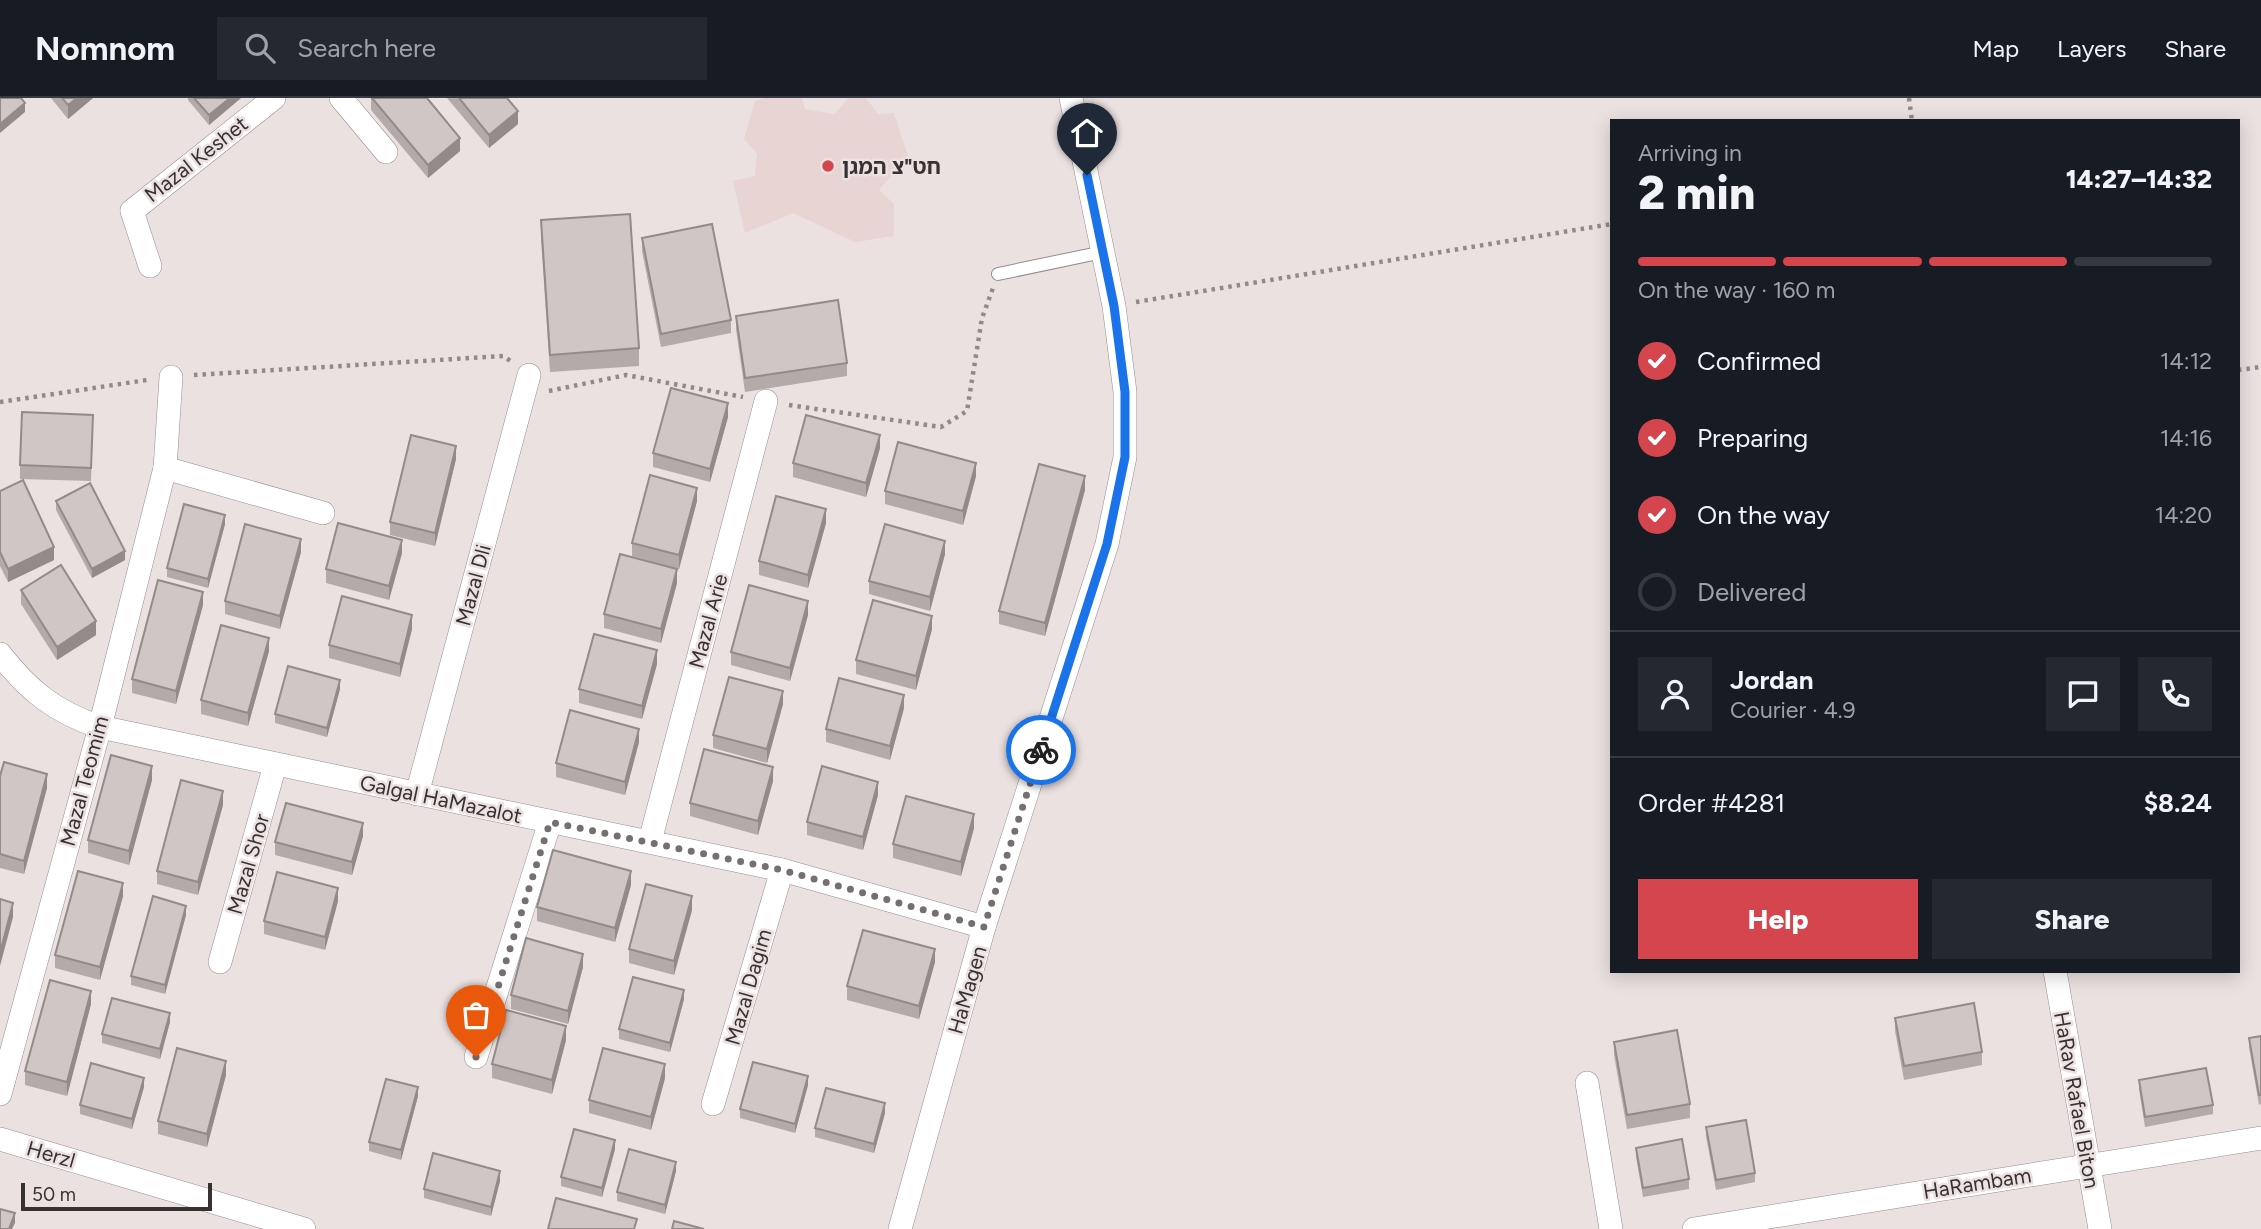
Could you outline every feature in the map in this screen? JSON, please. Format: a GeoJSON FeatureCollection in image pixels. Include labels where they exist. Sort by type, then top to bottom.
{"type":"FeatureCollection","features":[{"type":"Feature","properties":{"kind":"street","name":"Mazal Keshet"},"geometry":{"type":"LineString","coordinates":[[150,266],[132,211],[274,98]]}},
{"type":"Feature","properties":{"kind":"street"},"geometry":{"type":"LineString","coordinates":[[341,98],[387,152]]}},
{"type":"Feature","properties":{"kind":"street","name":"HaMagen"},"geometry":{"type":"LineString","coordinates":[[900,1229],[984,927],[1107,544],[1125,457],[1125,392],[1114,306],[1071,98]]}},
{"type":"Feature","properties":{"kind":"street","name":"Mazal Dli"},"geometry":{"type":"LineString","coordinates":[[417,794],[528,375]]}},
{"type":"Feature","properties":{"kind":"street","name":"Mazal Teomim"},"geometry":{"type":"LineString","coordinates":[[0,1094],[100,727],[165,468],[170,377]]}},
{"type":"Feature","properties":{"kind":"street","name":"Mazal Arie"},"geometry":{"type":"LineString","coordinates":[[650,841],[766,401]]}},
{"type":"Feature","properties":{"kind":"street"},"geometry":{"type":"LineString","coordinates":[[165,468],[323,513]]}},
{"type":"Feature","properties":{"kind":"street","name":"Galgal HaMazalot"},"geometry":{"type":"LineString","coordinates":[[0,654],[16,675],[45,701],[71,717],[100,727],[782,870],[984,927]]}},
{"type":"Feature","properties":{"kind":"street","name":"Mazal Shor"},"geometry":{"type":"LineString","coordinates":[[220,962],[275,765]]}},
{"type":"Feature","properties":{"kind":"street"},"geometry":{"type":"LineString","coordinates":[[476,1057],[550,822]]}},
{"type":"Feature","properties":{"kind":"street","name":"Mazal Dagim"},"geometry":{"type":"LineString","coordinates":[[713,1104],[782,870]]}},
{"type":"Feature","properties":{"kind":"street","name":"HaRav Rafael Biton"},"geometry":{"type":"LineString","coordinates":[[2055,973],[2100,1229]]}},
{"type":"Feature","properties":{"kind":"street"},"geometry":{"type":"LineString","coordinates":[[1587,1083],[1611,1229]]}},
{"type":"Feature","properties":{"kind":"street","name":"HaRambam"},"geometry":{"type":"LineString","coordinates":[[1694,1229],[2261,1138]]}},
{"type":"Feature","properties":{"kind":"street","name":"Herzl"},"geometry":{"type":"LineString","coordinates":[[0,1139],[304,1229]]}},
{"type":"Feature","properties":{"kind":"lane"},"geometry":{"type":"LineString","coordinates":[[998,274],[1103,252]]}},
{"type":"Feature","properties":{"kind":"path"},"geometry":{"type":"LineString","coordinates":[[1909,98],[1912,119]]}},
{"type":"Feature","properties":{"kind":"path"},"geometry":{"type":"LineString","coordinates":[[1114,306],[1610,224]]}},
{"type":"Feature","properties":{"kind":"path"},"geometry":{"type":"LineString","coordinates":[[2240,370],[2261,367]]}},
{"type":"Feature","properties":{"kind":"shaded area","name":"חט\"צ המגן"},"geometry":{"type":"Polygon","coordinates":[[[764,98],[802,98],[805,109],[834,114],[849,98],[866,98],[878,114],[894,113],[908,156],[879,190],[894,204],[894,236],[855,242],[793,213],[745,233],[733,181],[755,176],[757,154],[744,139],[755,101],[764,98]]]}},
{"type":"Feature","properties":{"kind":"building"},"geometry":{"type":"Polygon","coordinates":[[[0,98],[21,98],[25,103],[0,124],[0,98]]]}},
{"type":"Feature","properties":{"kind":"building"},"geometry":{"type":"Polygon","coordinates":[[[62,98],[77,98],[68,105],[62,98]]]}},
{"type":"Feature","properties":{"kind":"building"},"geometry":{"type":"Polygon","coordinates":[[[194,98],[230,98],[209,115],[194,98]]]}},
{"type":"Feature","properties":{"kind":"building"},"geometry":{"type":"Polygon","coordinates":[[[372,98],[427,98],[460,138],[428,165],[372,98]]]}},
{"type":"Feature","properties":{"kind":"building"},"geometry":{"type":"Polygon","coordinates":[[[459,98],[507,98],[518,111],[489,135],[459,98]]]}},
{"type":"Feature","properties":{"kind":"building"},"geometry":{"type":"Polygon","coordinates":[[[630,214],[639,348],[550,355],[541,220],[630,214]]]}},
{"type":"Feature","properties":{"kind":"building"},"geometry":{"type":"Polygon","coordinates":[[[712,224],[731,320],[661,334],[642,238],[712,224]]]}},
{"type":"Feature","properties":{"kind":"building"},"geometry":{"type":"Polygon","coordinates":[[[838,300],[847,363],[745,378],[736,316],[838,300]]]}},
{"type":"Feature","properties":{"kind":"building"},"geometry":{"type":"Polygon","coordinates":[[[671,388],[728,403],[710,469],[653,453],[671,388]]]}},
{"type":"Feature","properties":{"kind":"building"},"geometry":{"type":"Polygon","coordinates":[[[22,412],[93,415],[91,468],[20,465],[22,412]]]}},
{"type":"Feature","properties":{"kind":"building"},"geometry":{"type":"Polygon","coordinates":[[[806,415],[880,435],[866,483],[793,463],[806,415]]]}},
{"type":"Feature","properties":{"kind":"building"},"geometry":{"type":"Polygon","coordinates":[[[411,435],[456,446],[435,533],[390,522],[411,435]]]}},
{"type":"Feature","properties":{"kind":"building"},"geometry":{"type":"Polygon","coordinates":[[[898,442],[976,463],[963,511],[885,491],[898,442]]]}},
{"type":"Feature","properties":{"kind":"building"},"geometry":{"type":"Polygon","coordinates":[[[1039,464],[1085,476],[1045,623],[999,611],[1039,464]]]}},
{"type":"Feature","properties":{"kind":"building"},"geometry":{"type":"Polygon","coordinates":[[[650,475],[697,488],[679,555],[632,543],[650,475]]]}},
{"type":"Feature","properties":{"kind":"building"},"geometry":{"type":"Polygon","coordinates":[[[23,480],[54,547],[8,569],[0,552],[0,491],[23,480]]]}},
{"type":"Feature","properties":{"kind":"building"},"geometry":{"type":"Polygon","coordinates":[[[90,483],[125,551],[92,569],[56,501],[90,483]]]}},
{"type":"Feature","properties":{"kind":"building"},"geometry":{"type":"Polygon","coordinates":[[[776,496],[826,509],[808,575],[759,561],[776,496]]]}},
{"type":"Feature","properties":{"kind":"building"},"geometry":{"type":"Polygon","coordinates":[[[184,504],[225,515],[208,579],[167,568],[184,504]]]}},
{"type":"Feature","properties":{"kind":"building"},"geometry":{"type":"Polygon","coordinates":[[[338,523],[402,540],[389,586],[326,569],[338,523]]]}},
{"type":"Feature","properties":{"kind":"building"},"geometry":{"type":"Polygon","coordinates":[[[245,524],[301,539],[280,616],[225,601],[245,524]]]}},
{"type":"Feature","properties":{"kind":"building"},"geometry":{"type":"Polygon","coordinates":[[[885,524],[945,541],[930,597],[869,581],[885,524]]]}},
{"type":"Feature","properties":{"kind":"building"},"geometry":{"type":"Polygon","coordinates":[[[620,554],[677,569],[661,629],[604,614],[620,554]]]}},
{"type":"Feature","properties":{"kind":"building"},"geometry":{"type":"Polygon","coordinates":[[[61,565],[96,621],[57,647],[21,590],[61,565]]]}},
{"type":"Feature","properties":{"kind":"building"},"geometry":{"type":"Polygon","coordinates":[[[158,580],[203,592],[176,691],[132,679],[158,580]]]}},
{"type":"Feature","properties":{"kind":"building"},"geometry":{"type":"Polygon","coordinates":[[[749,585],[808,601],[790,668],[731,652],[749,585]]]}},
{"type":"Feature","properties":{"kind":"building"},"geometry":{"type":"Polygon","coordinates":[[[342,596],[412,615],[400,664],[329,645],[342,596]]]}},
{"type":"Feature","properties":{"kind":"building"},"geometry":{"type":"Polygon","coordinates":[[[873,600],[932,616],[916,676],[856,660],[873,600]]]}},
{"type":"Feature","properties":{"kind":"building"},"geometry":{"type":"Polygon","coordinates":[[[221,625],[269,638],[248,713],[201,700],[221,625]]]}},
{"type":"Feature","properties":{"kind":"building"},"geometry":{"type":"Polygon","coordinates":[[[594,634],[657,650],[642,706],[579,689],[594,634]]]}},
{"type":"Feature","properties":{"kind":"building"},"geometry":{"type":"Polygon","coordinates":[[[288,666],[340,680],[327,728],[275,714],[288,666]]]}},
{"type":"Feature","properties":{"kind":"building"},"geometry":{"type":"Polygon","coordinates":[[[729,677],[783,691],[767,749],[713,735],[729,677]]]}},
{"type":"Feature","properties":{"kind":"building"},"geometry":{"type":"Polygon","coordinates":[[[839,678],[904,695],[890,746],[826,729],[839,678]]]}},
{"type":"Feature","properties":{"kind":"building"},"geometry":{"type":"Polygon","coordinates":[[[570,710],[639,729],[625,782],[556,763],[570,710]]]}},
{"type":"Feature","properties":{"kind":"building"},"geometry":{"type":"Polygon","coordinates":[[[704,749],[773,767],[758,821],[690,803],[704,749]]]}},
{"type":"Feature","properties":{"kind":"building"},"geometry":{"type":"Polygon","coordinates":[[[111,755],[152,766],[129,851],[88,840],[111,755]]]}},
{"type":"Feature","properties":{"kind":"building"},"geometry":{"type":"Polygon","coordinates":[[[4,762],[47,774],[24,861],[0,854],[0,776],[4,762]]]}},
{"type":"Feature","properties":{"kind":"building"},"geometry":{"type":"Polygon","coordinates":[[[822,766],[878,782],[863,837],[807,822],[822,766]]]}},
{"type":"Feature","properties":{"kind":"building"},"geometry":{"type":"Polygon","coordinates":[[[181,780],[223,791],[198,882],[157,871],[181,780]]]}},
{"type":"Feature","properties":{"kind":"building"},"geometry":{"type":"Polygon","coordinates":[[[906,796],[974,814],[961,862],[893,844],[906,796]]]}},
{"type":"Feature","properties":{"kind":"building"},"geometry":{"type":"Polygon","coordinates":[[[286,803],[363,823],[352,862],[275,842],[286,803]]]}},
{"type":"Feature","properties":{"kind":"building"},"geometry":{"type":"Polygon","coordinates":[[[553,850],[631,871],[615,928],[537,907],[553,850]]]}},
{"type":"Feature","properties":{"kind":"building"},"geometry":{"type":"Polygon","coordinates":[[[78,871],[123,883],[100,967],[55,955],[78,871]]]}},
{"type":"Feature","properties":{"kind":"building"},"geometry":{"type":"Polygon","coordinates":[[[277,872],[338,888],[325,937],[264,921],[277,872]]]}},
{"type":"Feature","properties":{"kind":"building"},"geometry":{"type":"Polygon","coordinates":[[[646,884],[692,896],[674,961],[629,949],[646,884]]]}},
{"type":"Feature","properties":{"kind":"building"},"geometry":{"type":"Polygon","coordinates":[[[153,896],[186,906],[165,985],[131,976],[153,896]]]}},
{"type":"Feature","properties":{"kind":"building"},"geometry":{"type":"Polygon","coordinates":[[[0,899],[13,903],[0,953],[0,899]]]}},
{"type":"Feature","properties":{"kind":"building"},"geometry":{"type":"Polygon","coordinates":[[[863,930],[935,949],[919,1006],[847,986],[863,930]]]}},
{"type":"Feature","properties":{"kind":"building"},"geometry":{"type":"Polygon","coordinates":[[[526,938],[583,954],[568,1011],[511,995],[526,938]]]}},
{"type":"Feature","properties":{"kind":"building"},"geometry":{"type":"Polygon","coordinates":[[[633,977],[684,990],[670,1043],[619,1029],[633,977]]]}},
{"type":"Feature","properties":{"kind":"building"},"geometry":{"type":"Polygon","coordinates":[[[50,980],[91,991],[67,1082],[25,1071],[50,980]]]}},
{"type":"Feature","properties":{"kind":"building"},"geometry":{"type":"Polygon","coordinates":[[[112,998],[170,1013],[160,1049],[102,1034],[112,998]]]}},
{"type":"Feature","properties":{"kind":"building"},"geometry":{"type":"Polygon","coordinates":[[[1974,1003],[1982,1052],[1904,1066],[1895,1018],[1974,1003]]]}},
{"type":"Feature","properties":{"kind":"building"},"geometry":{"type":"Polygon","coordinates":[[[506,1010],[566,1026],[552,1080],[492,1064],[506,1010]]]}},
{"type":"Feature","properties":{"kind":"building"},"geometry":{"type":"Polygon","coordinates":[[[1677,1030],[1690,1104],[1627,1115],[1614,1042],[1677,1030]]]}},
{"type":"Feature","properties":{"kind":"building"},"geometry":{"type":"Polygon","coordinates":[[[2261,1036],[2261,1095],[2259,1095],[2249,1038],[2261,1036]]]}},
{"type":"Feature","properties":{"kind":"building"},"geometry":{"type":"Polygon","coordinates":[[[177,1048],[226,1061],[207,1134],[158,1121],[177,1048]]]}},
{"type":"Feature","properties":{"kind":"building"},"geometry":{"type":"Polygon","coordinates":[[[603,1048],[665,1064],[651,1117],[589,1100],[603,1048]]]}},
{"type":"Feature","properties":{"kind":"building"},"geometry":{"type":"Polygon","coordinates":[[[753,1062],[808,1076],[795,1124],[740,1109],[753,1062]]]}},
{"type":"Feature","properties":{"kind":"building"},"geometry":{"type":"Polygon","coordinates":[[[91,1063],[144,1078],[132,1119],[80,1105],[91,1063]]]}},
{"type":"Feature","properties":{"kind":"building"},"geometry":{"type":"Polygon","coordinates":[[[2206,1068],[2213,1105],[2145,1117],[2139,1080],[2206,1068]]]}},
{"type":"Feature","properties":{"kind":"building"},"geometry":{"type":"Polygon","coordinates":[[[386,1079],[418,1087],[401,1150],[369,1142],[386,1079]]]}},
{"type":"Feature","properties":{"kind":"building"},"geometry":{"type":"Polygon","coordinates":[[[826,1088],[885,1103],[874,1144],[815,1128],[826,1088]]]}},
{"type":"Feature","properties":{"kind":"building"},"geometry":{"type":"Polygon","coordinates":[[[1746,1120],[1755,1173],[1716,1180],[1706,1127],[1746,1120]]]}},
{"type":"Feature","properties":{"kind":"building"},"geometry":{"type":"Polygon","coordinates":[[[574,1129],[615,1140],[602,1188],[561,1177],[574,1129]]]}},
{"type":"Feature","properties":{"kind":"building"},"geometry":{"type":"Polygon","coordinates":[[[1682,1139],[1689,1179],[1643,1188],[1636,1148],[1682,1139]]]}},
{"type":"Feature","properties":{"kind":"building"},"geometry":{"type":"Polygon","coordinates":[[[629,1149],[676,1162],[665,1205],[617,1192],[629,1149]]]}},
{"type":"Feature","properties":{"kind":"building"},"geometry":{"type":"Polygon","coordinates":[[[433,1153],[500,1171],[491,1207],[424,1189],[433,1153]]]}},
{"type":"Feature","properties":{"kind":"building"},"geometry":{"type":"Polygon","coordinates":[[[556,1198],[637,1219],[634,1229],[548,1229],[556,1198]]]}},
{"type":"Feature","properties":{"kind":"building"},"geometry":{"type":"Polygon","coordinates":[[[0,1209],[15,1213],[9,1229],[0,1229],[0,1209]]]}},
{"type":"Feature","properties":{"kind":"building"},"geometry":{"type":"Polygon","coordinates":[[[674,1221],[704,1229],[672,1229],[674,1221]]]}},
{"type":"Feature","properties":{"kind":"way so far"},"geometry":{"type":"LineString","coordinates":[[476,1057],[550,822],[782,870],[984,927],[1041,750]]}},
{"type":"Feature","properties":{"kind":"place","name":"חט\"צ המגן"},"geometry":{"type":"Point","coordinates":[828,166]}},
{"type":"Feature","properties":{"kind":"route"},"geometry":{"type":"LineString","coordinates":[[1041,750],[1107,544],[1125,457],[1125,392],[1114,306],[1087,175]]}}]}
